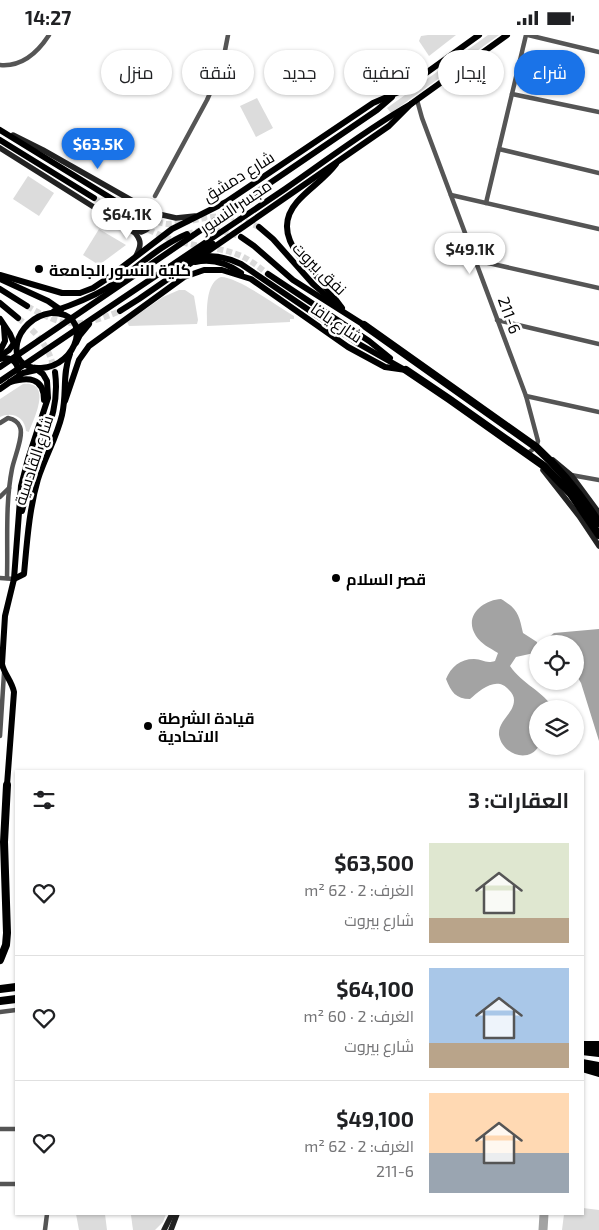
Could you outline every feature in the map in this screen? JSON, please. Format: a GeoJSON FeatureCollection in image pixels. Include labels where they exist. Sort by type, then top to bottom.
{"type":"FeatureCollection","features":[{"type":"Feature","properties":{"kind":"highway","name":"شارع يافا"},"geometry":{"type":"LineString","coordinates":[[364,325],[538,449],[571,483],[599,523]]}},
{"type":"Feature","properties":{"kind":"highway","name":"شارع يافا"},"geometry":{"type":"LineString","coordinates":[[406,370],[528,453],[544,466],[564,486],[584,511],[599,535]]}},
{"type":"Feature","properties":{"kind":"highway"},"geometry":{"type":"LineString","coordinates":[[0,960],[6,945],[7,933],[4,842],[8,785]]}},
{"type":"Feature","properties":{"kind":"highway"},"geometry":{"type":"LineString","coordinates":[[0,989],[15,987]]}},
{"type":"Feature","properties":{"kind":"highway"},"geometry":{"type":"LineString","coordinates":[[0,1001],[15,999]]}},
{"type":"Feature","properties":{"kind":"highway"},"geometry":{"type":"LineString","coordinates":[[584,1045],[599,1045]]}},
{"type":"Feature","properties":{"kind":"highway"},"geometry":{"type":"LineString","coordinates":[[584,1051],[599,1053]]}},
{"type":"Feature","properties":{"kind":"highway"},"geometry":{"type":"LineString","coordinates":[[584,1063],[599,1066]]}},
{"type":"Feature","properties":{"kind":"highway"},"geometry":{"type":"LineString","coordinates":[[584,1069],[599,1073]]}},
{"type":"Feature","properties":{"kind":"main road","name":"شارع دمشق"},"geometry":{"type":"LineString","coordinates":[[428,72],[479,35]]}},
{"type":"Feature","properties":{"kind":"main road"},"geometry":{"type":"LineString","coordinates":[[120,311],[261,216],[389,125],[414,102],[507,35]]}},
{"type":"Feature","properties":{"kind":"main road","name":"شارع دمشق"},"geometry":{"type":"LineString","coordinates":[[0,275],[53,291],[72,294],[107,285],[134,258],[172,229],[226,202],[372,103],[391,95]]}},
{"type":"Feature","properties":{"kind":"main road","name":"مجسر النسور"},"geometry":{"type":"LineString","coordinates":[[0,367],[396,95]]}},
{"type":"Feature","properties":{"kind":"main road","name":"مجسر النسور"},"geometry":{"type":"LineString","coordinates":[[0,381],[165,268],[288,187],[384,119],[414,102]]}},
{"type":"Feature","properties":{"kind":"main road"},"geometry":{"type":"LineString","coordinates":[[0,130],[43,150],[154,213],[168,218],[197,216]]}},
{"type":"Feature","properties":{"kind":"main road"},"geometry":{"type":"LineString","coordinates":[[0,130],[140,216]]}},
{"type":"Feature","properties":{"kind":"main road"},"geometry":{"type":"LineString","coordinates":[[0,140],[94,197]]}},
{"type":"Feature","properties":{"kind":"main road"},"geometry":{"type":"LineString","coordinates":[[0,148],[120,222],[137,231],[145,231],[151,218],[138,204]]}},
{"type":"Feature","properties":{"kind":"main road"},"geometry":{"type":"LineString","coordinates":[[339,159],[330,172],[297,202],[292,210],[288,237],[296,253],[342,308]]}},
{"type":"Feature","properties":{"kind":"main road"},"geometry":{"type":"LineString","coordinates":[[120,222],[141,240],[134,258]]}},
{"type":"Feature","properties":{"kind":"main road","name":"نفق بيروت"},"geometry":{"type":"LineString","coordinates":[[259,227],[273,239],[313,284],[364,325]]}},
{"type":"Feature","properties":{"kind":"main road"},"geometry":{"type":"LineString","coordinates":[[0,357],[14,344],[26,324],[43,314],[78,302],[187,234]]}},
{"type":"Feature","properties":{"kind":"main road"},"geometry":{"type":"LineString","coordinates":[[10,381],[28,371],[47,368],[61,362],[70,354],[83,331],[94,319],[173,266],[230,236]]}},
{"type":"Feature","properties":{"kind":"main road","name":"شارع يافا"},"geometry":{"type":"LineString","coordinates":[[241,237],[254,245],[293,280],[364,325]]}},
{"type":"Feature","properties":{"kind":"main road"},"geometry":{"type":"LineString","coordinates":[[165,268],[198,257],[224,258],[241,264],[359,343],[406,370]]}},
{"type":"Feature","properties":{"kind":"main road"},"geometry":{"type":"LineString","coordinates":[[191,263],[207,260],[221,262],[235,268],[251,279]]}},
{"type":"Feature","properties":{"kind":"main road","name":"شارع يافا"},"geometry":{"type":"LineString","coordinates":[[65,401],[79,360],[89,346],[175,282],[194,273],[213,269],[231,272],[251,279],[348,347],[385,367],[406,370]]}},
{"type":"Feature","properties":{"kind":"main road","name":"نفق بيروت"},"geometry":{"type":"LineString","coordinates":[[268,274],[368,341],[398,365]]}},
{"type":"Feature","properties":{"kind":"main road"},"geometry":{"type":"LineString","coordinates":[[0,279],[60,309],[72,320],[77,329],[76,343]]}},
{"type":"Feature","properties":{"kind":"main road"},"geometry":{"type":"LineString","coordinates":[[38,297],[66,305],[78,302],[107,285]]}},
{"type":"Feature","properties":{"kind":"main road"},"geometry":{"type":"LineString","coordinates":[[0,289],[27,306]]}},
{"type":"Feature","properties":{"kind":"main road"},"geometry":{"type":"LineString","coordinates":[[72,294],[92,293]]}},
{"type":"Feature","properties":{"kind":"main road"},"geometry":{"type":"LineString","coordinates":[[0,303],[18,318]]}},
{"type":"Feature","properties":{"kind":"main road"},"geometry":{"type":"LineString","coordinates":[[43,314],[61,313],[72,320]]}},
{"type":"Feature","properties":{"kind":"main road"},"geometry":{"type":"LineString","coordinates":[[0,319],[10,334],[22,361],[37,369]]}},
{"type":"Feature","properties":{"kind":"main road"},"geometry":{"type":"LineString","coordinates":[[0,319],[6,336],[0,351]]}},
{"type":"Feature","properties":{"kind":"main road"},"geometry":{"type":"LineString","coordinates":[[17,352],[18,337]]}},
{"type":"Feature","properties":{"kind":"main road","name":"شارع القادسية"},"geometry":{"type":"LineString","coordinates":[[10,578],[24,574],[30,515],[35,489],[58,428],[65,401],[65,371],[70,354]]}},
{"type":"Feature","properties":{"kind":"main road"},"geometry":{"type":"LineString","coordinates":[[0,357],[13,360],[18,367],[17,375],[0,389]]}},
{"type":"Feature","properties":{"kind":"main road","name":"شارع القادسية"},"geometry":{"type":"LineString","coordinates":[[8,785],[14,692],[4,671],[1,655],[18,527],[21,486],[47,404],[49,391],[47,381],[37,369]]}},
{"type":"Feature","properties":{"kind":"main road"},"geometry":{"type":"LineString","coordinates":[[18,527],[32,472],[55,407],[57,391],[55,372]]}},
{"type":"Feature","properties":{"kind":"main road"},"geometry":{"type":"LineString","coordinates":[[10,381],[25,378],[32,379],[38,383],[44,394],[43,416]]}},
{"type":"Feature","properties":{"kind":"main road"},"geometry":{"type":"LineString","coordinates":[[538,449],[571,475],[599,513]]}},
{"type":"Feature","properties":{"kind":"main road"},"geometry":{"type":"LineString","coordinates":[[528,453],[567,500],[599,546]]}},
{"type":"Feature","properties":{"kind":"main road"},"geometry":{"type":"LineString","coordinates":[[164,1230],[172,1215]]}},
{"type":"Feature","properties":{"kind":"main road"},"geometry":{"type":"LineString","coordinates":[[171,1230],[177,1215]]}},
{"type":"Feature","properties":{"kind":"street"},"geometry":{"type":"LineString","coordinates":[[0,65],[7,66],[31,56],[49,35]]}},
{"type":"Feature","properties":{"kind":"street"},"geometry":{"type":"LineString","coordinates":[[154,196],[207,100],[222,66],[228,35]]}},
{"type":"Feature","properties":{"kind":"street"},"geometry":{"type":"LineString","coordinates":[[486,203],[527,35],[599,52]]}},
{"type":"Feature","properties":{"kind":"street"},"geometry":{"type":"LineString","coordinates":[[512,94],[599,112]]}},
{"type":"Feature","properties":{"kind":"street","name":"211-6"},"geometry":{"type":"LineString","coordinates":[[414,102],[422,118],[526,396],[538,436],[538,449]]}},
{"type":"Feature","properties":{"kind":"street"},"geometry":{"type":"LineString","coordinates":[[499,149],[599,173]]}},
{"type":"Feature","properties":{"kind":"street"},"geometry":{"type":"LineString","coordinates":[[451,195],[599,229]]}},
{"type":"Feature","properties":{"kind":"street"},"geometry":{"type":"LineString","coordinates":[[475,260],[599,288]]}},
{"type":"Feature","properties":{"kind":"street"},"geometry":{"type":"LineString","coordinates":[[498,320],[599,344]]}},
{"type":"Feature","properties":{"kind":"street"},"geometry":{"type":"LineString","coordinates":[[526,396],[599,412]]}},
{"type":"Feature","properties":{"kind":"street"},"geometry":{"type":"LineString","coordinates":[[0,422],[8,418],[15,421],[20,427],[20,440],[12,469],[10,488],[10,578],[0,579]]}},
{"type":"Feature","properties":{"kind":"street"},"geometry":{"type":"LineString","coordinates":[[528,453],[538,449]]}},
{"type":"Feature","properties":{"kind":"street"},"geometry":{"type":"LineString","coordinates":[[571,475],[599,480]]}},
{"type":"Feature","properties":{"kind":"street"},"geometry":{"type":"LineString","coordinates":[[0,497],[10,488]]}},
{"type":"Feature","properties":{"kind":"street"},"geometry":{"type":"LineString","coordinates":[[0,736],[4,671]]}},
{"type":"Feature","properties":{"kind":"street"},"geometry":{"type":"LineString","coordinates":[[0,1012],[15,1010]]}},
{"type":"Feature","properties":{"kind":"street"},"geometry":{"type":"LineString","coordinates":[[0,1129],[15,1129]]}},
{"type":"Feature","properties":{"kind":"street"},"geometry":{"type":"LineString","coordinates":[[0,1184],[15,1184]]}},
{"type":"Feature","properties":{"kind":"street"},"geometry":{"type":"LineString","coordinates":[[45,1230],[47,1215]]}},
{"type":"Feature","properties":{"kind":"shaded area"},"geometry":{"type":"Polygon","coordinates":[[[456,35],[429,56],[428,50],[425,50],[419,41],[421,36],[456,35]]]}},
{"type":"Feature","properties":{"kind":"shaded area"},"geometry":{"type":"Polygon","coordinates":[[[488,35],[499,35],[478,50],[467,50],[488,35]]]}},
{"type":"Feature","properties":{"kind":"shaded area"},"geometry":{"type":"Polygon","coordinates":[[[438,71],[438,79],[428,86],[428,78],[438,71]]]}},
{"type":"Feature","properties":{"kind":"shaded area"},"geometry":{"type":"Polygon","coordinates":[[[405,95],[416,95],[391,113],[387,108],[405,95]]]}},
{"type":"Feature","properties":{"kind":"shaded area"},"geometry":{"type":"Polygon","coordinates":[[[257,98],[273,128],[256,137],[240,106],[257,98]]]}},
{"type":"Feature","properties":{"kind":"shaded area"},"geometry":{"type":"Polygon","coordinates":[[[28,176],[54,193],[39,216],[13,199],[28,176]]]}},
{"type":"Feature","properties":{"kind":"shaded area"},"geometry":{"type":"Polygon","coordinates":[[[99,229],[126,245],[99,265],[83,255],[99,229]]]}},
{"type":"Feature","properties":{"kind":"shaded area"},"geometry":{"type":"Polygon","coordinates":[[[221,277],[228,278],[258,293],[294,316],[294,319],[290,319],[290,322],[207,326],[207,306],[210,291],[212,285],[221,277]]]}},
{"type":"Feature","properties":{"kind":"shaded area"},"geometry":{"type":"Polygon","coordinates":[[[179,290],[185,290],[194,296],[197,324],[129,326],[127,322],[163,297],[179,290]]]}},
{"type":"Feature","properties":{"kind":"shaded area"},"geometry":{"type":"Polygon","coordinates":[[[23,384],[32,385],[37,388],[39,394],[37,410],[29,432],[26,431],[23,422],[17,417],[5,415],[0,417],[0,399],[23,384]]]}},
{"type":"Feature","properties":{"kind":"shaded area"},"geometry":{"type":"Polygon","coordinates":[[[501,599],[514,609],[523,633],[529,637],[529,654],[516,657],[510,666],[529,685],[529,690],[535,690],[546,700],[529,700],[529,755],[510,752],[501,742],[499,730],[512,709],[514,700],[509,690],[499,684],[489,685],[470,699],[465,699],[455,694],[446,679],[453,667],[464,660],[495,661],[498,653],[478,639],[472,622],[477,610],[494,600],[501,599]]]}},
{"type":"Feature","properties":{"kind":"shaded area"},"geometry":{"type":"Polygon","coordinates":[[[599,629],[599,741],[583,690],[584,635],[552,635],[554,633],[599,629]]]}},
{"type":"Feature","properties":{"kind":"shaded area"},"geometry":{"type":"Polygon","coordinates":[[[584,1208],[599,1210],[599,1230],[562,1230],[564,1215],[584,1215],[584,1208]]]}},
{"type":"Feature","properties":{"kind":"shaded area"},"geometry":{"type":"Polygon","coordinates":[[[76,1215],[105,1215],[107,1230],[79,1230],[76,1215]]]}},
{"type":"Feature","properties":{"kind":"shaded area"},"geometry":{"type":"Polygon","coordinates":[[[131,1215],[166,1215],[163,1222],[155,1230],[133,1230],[131,1215]]]}},
{"type":"Feature","properties":{"kind":"waterway"},"geometry":{"type":"LineString","coordinates":[[543,1230],[544,1215]]}},
{"type":"Feature","properties":{"kind":"tunnel"},"geometry":{"type":"LineString","coordinates":[[94,198],[130,220],[158,234],[177,241],[239,255],[268,274]]}},
{"type":"Feature","properties":{"kind":"tunnel"},"geometry":{"type":"LineString","coordinates":[[140,216],[167,224],[221,216],[241,220],[259,227]]}},
{"type":"Feature","properties":{"kind":"tunnel"},"geometry":{"type":"LineString","coordinates":[[187,234],[214,230],[241,237]]}},
{"type":"Feature","properties":{"kind":"tunnel"},"geometry":{"type":"LineString","coordinates":[[27,306],[62,322],[72,323],[83,323],[120,311]]}},
{"type":"Feature","properties":{"kind":"tunnel"},"geometry":{"type":"LineString","coordinates":[[18,318],[41,340],[49,353],[54,369]]}},
{"type":"Feature","properties":{"kind":"place","name":"كلية النسور الجامعة"},"geometry":{"type":"Point","coordinates":[39,269]}},
{"type":"Feature","properties":{"kind":"place","name":"قصر السلام"},"geometry":{"type":"Point","coordinates":[336,578]}},
{"type":"Feature","properties":{"kind":"place","name":"قيادة الشرطة الاتحادية"},"geometry":{"type":"Point","coordinates":[148,726]}}]}
